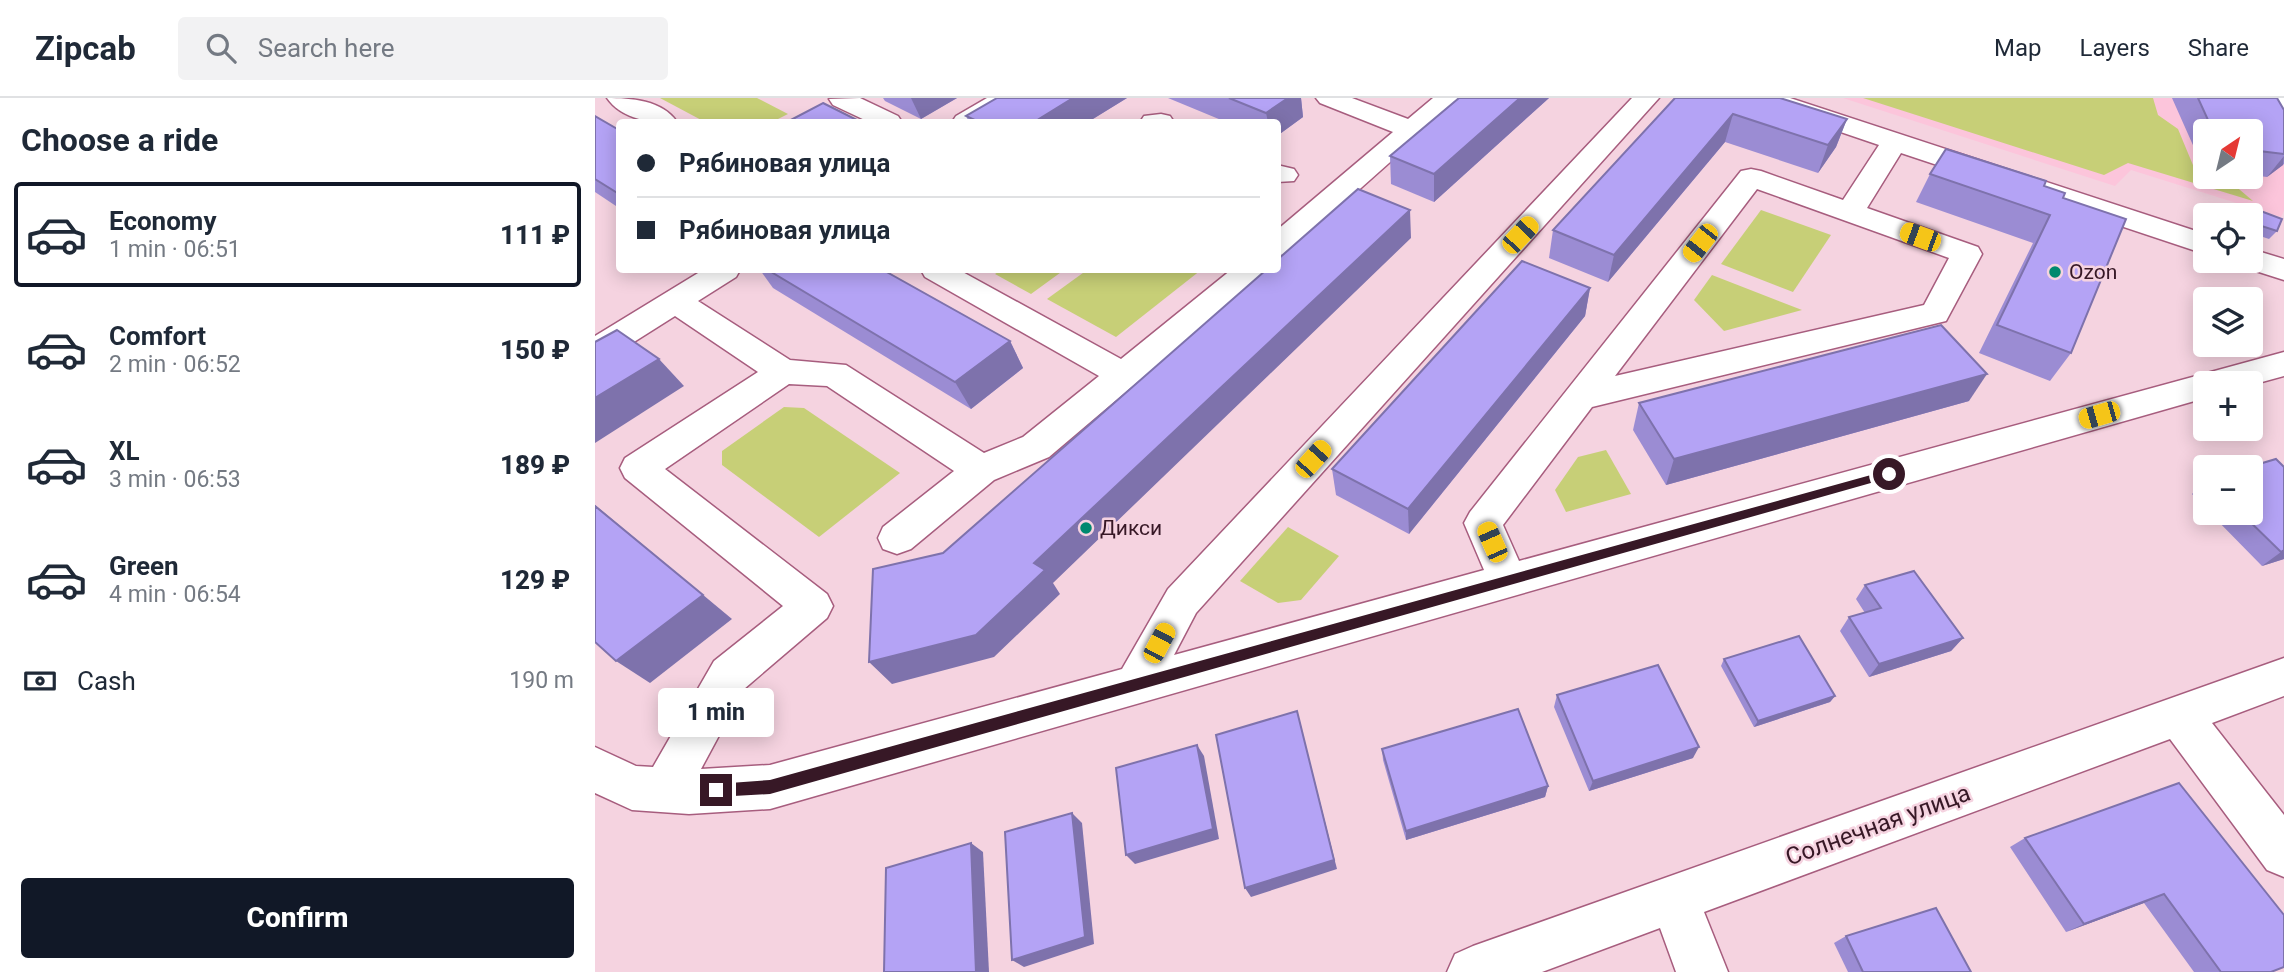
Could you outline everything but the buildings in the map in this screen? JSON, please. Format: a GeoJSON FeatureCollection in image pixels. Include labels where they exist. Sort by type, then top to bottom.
{"type":"FeatureCollection","features":[{"type":"Feature","properties":{"kind":"street"},"geometry":{"type":"LineString","coordinates":[[595,107],[614,98]]}},
{"type":"Feature","properties":{"kind":"street"},"geometry":{"type":"LineString","coordinates":[[620,98],[658,119]]}},
{"type":"Feature","properties":{"kind":"street"},"geometry":{"type":"LineString","coordinates":[[970,119],[1006,98]]}},
{"type":"Feature","properties":{"kind":"street"},"geometry":{"type":"LineString","coordinates":[[1329,98],[1411,130]]}},
{"type":"Feature","properties":{"kind":"street"},"geometry":{"type":"LineString","coordinates":[[1281,243],[1449,98]]}},
{"type":"Feature","properties":{"kind":"street"},"geometry":{"type":"LineString","coordinates":[[1136,684],[1182,601],[1646,98]]}},
{"type":"Feature","properties":{"kind":"street"},"geometry":{"type":"LineString","coordinates":[[1764,98],[2193,240]]}},
{"type":"Feature","properties":{"kind":"street"},"geometry":{"type":"LineString","coordinates":[[2279,98],[2284,113]]}},
{"type":"Feature","properties":{"kind":"street"},"geometry":{"type":"LineString","coordinates":[[836,103],[881,119]]}},
{"type":"Feature","properties":{"kind":"street"},"geometry":{"type":"LineString","coordinates":[[1850,212],[1895,141]]}},
{"type":"Feature","properties":{"kind":"street"},"geometry":{"type":"LineString","coordinates":[[1508,580],[1483,523],[1751,177],[1967,254],[1935,313],[1581,397]]}},
{"type":"Feature","properties":{"kind":"street"},"geometry":{"type":"LineString","coordinates":[[2263,263],[2284,270]]}},
{"type":"Feature","properties":{"kind":"street"},"geometry":{"type":"LineString","coordinates":[[595,351],[720,273]]}},
{"type":"Feature","properties":{"kind":"street"},"geometry":{"type":"LineString","coordinates":[[941,273],[1123,374]]}},
{"type":"Feature","properties":{"kind":"street"},"geometry":{"type":"LineString","coordinates":[[897,538],[981,470],[1036,447],[1246,273]]}},
{"type":"Feature","properties":{"kind":"street"},"geometry":{"type":"LineString","coordinates":[[675,301],[783,372],[834,374],[981,470]]}},
{"type":"Feature","properties":{"kind":"street"},"geometry":{"type":"LineString","coordinates":[[2258,371],[2284,364]]}},
{"type":"Feature","properties":{"kind":"street"},"geometry":{"type":"LineString","coordinates":[[665,790],[729,675],[813,606],[638,468],[783,372]]}},
{"type":"Feature","properties":{"kind":"street"},"geometry":{"type":"LineString","coordinates":[[595,769],[632,788],[665,790],[770,787],[2193,389]]}},
{"type":"Feature","properties":{"kind":"street","name":"Солнечная улица"},"geometry":{"type":"LineString","coordinates":[[1473,972],[2284,677]]}},
{"type":"Feature","properties":{"kind":"street"},"geometry":{"type":"LineString","coordinates":[[2179,716],[2284,853]]}},
{"type":"Feature","properties":{"kind":"street"},"geometry":{"type":"LineString","coordinates":[[1674,899],[1702,972]]}},
{"type":"Feature","properties":{"kind":"shaded area"},"geometry":{"type":"Polygon","coordinates":[[[1843,98],[2284,98],[2284,211],[2281,217],[2263,211],[2263,203],[2236,203],[2131,170],[2115,186],[1843,98]]]}},
{"type":"Feature","properties":{"kind":"green space"},"geometry":{"type":"Polygon","coordinates":[[[660,98],[757,98],[788,114],[778,119],[699,119],[660,98]]]}},
{"type":"Feature","properties":{"kind":"green space"},"geometry":{"type":"Polygon","coordinates":[[[1863,98],[2153,98],[2158,115],[2178,129],[2193,165],[2193,183],[2128,163],[2104,175],[1863,98]]]}},
{"type":"Feature","properties":{"kind":"green space"},"geometry":{"type":"Polygon","coordinates":[[[2214,189],[2239,189],[2253,201],[2214,189]]]}},
{"type":"Feature","properties":{"kind":"green space"},"geometry":{"type":"Polygon","coordinates":[[[1761,210],[1831,235],[1793,292],[1721,264],[1761,210]]]}},
{"type":"Feature","properties":{"kind":"green space"},"geometry":{"type":"Polygon","coordinates":[[[996,273],[1060,273],[1031,294],[996,273]]]}},
{"type":"Feature","properties":{"kind":"green space"},"geometry":{"type":"Polygon","coordinates":[[[1083,273],[1197,273],[1116,337],[1047,299],[1083,273]]]}},
{"type":"Feature","properties":{"kind":"green space"},"geometry":{"type":"Polygon","coordinates":[[[1712,275],[1802,310],[1724,331],[1694,300],[1712,275]]]}},
{"type":"Feature","properties":{"kind":"green space"},"geometry":{"type":"Polygon","coordinates":[[[784,407],[804,408],[900,473],[819,537],[722,465],[722,451],[784,407]]]}},
{"type":"Feature","properties":{"kind":"green space"},"geometry":{"type":"Polygon","coordinates":[[[1606,450],[1631,494],[1566,512],[1555,490],[1578,457],[1606,450]]]}},
{"type":"Feature","properties":{"kind":"green space"},"geometry":{"type":"Polygon","coordinates":[[[1288,527],[1339,556],[1301,600],[1278,603],[1240,581],[1288,527]]]}},
{"type":"Feature","properties":{"kind":"place","name":"Ozon"},"geometry":{"type":"Point","coordinates":[2055,272]}},
{"type":"Feature","properties":{"kind":"place","name":"Дикси"},"geometry":{"type":"Point","coordinates":[1086,528]}},
{"type":"Feature","properties":{"kind":"route"},"geometry":{"type":"LineString","coordinates":[[716,790],[770,787],[1889,474]]}}]}
